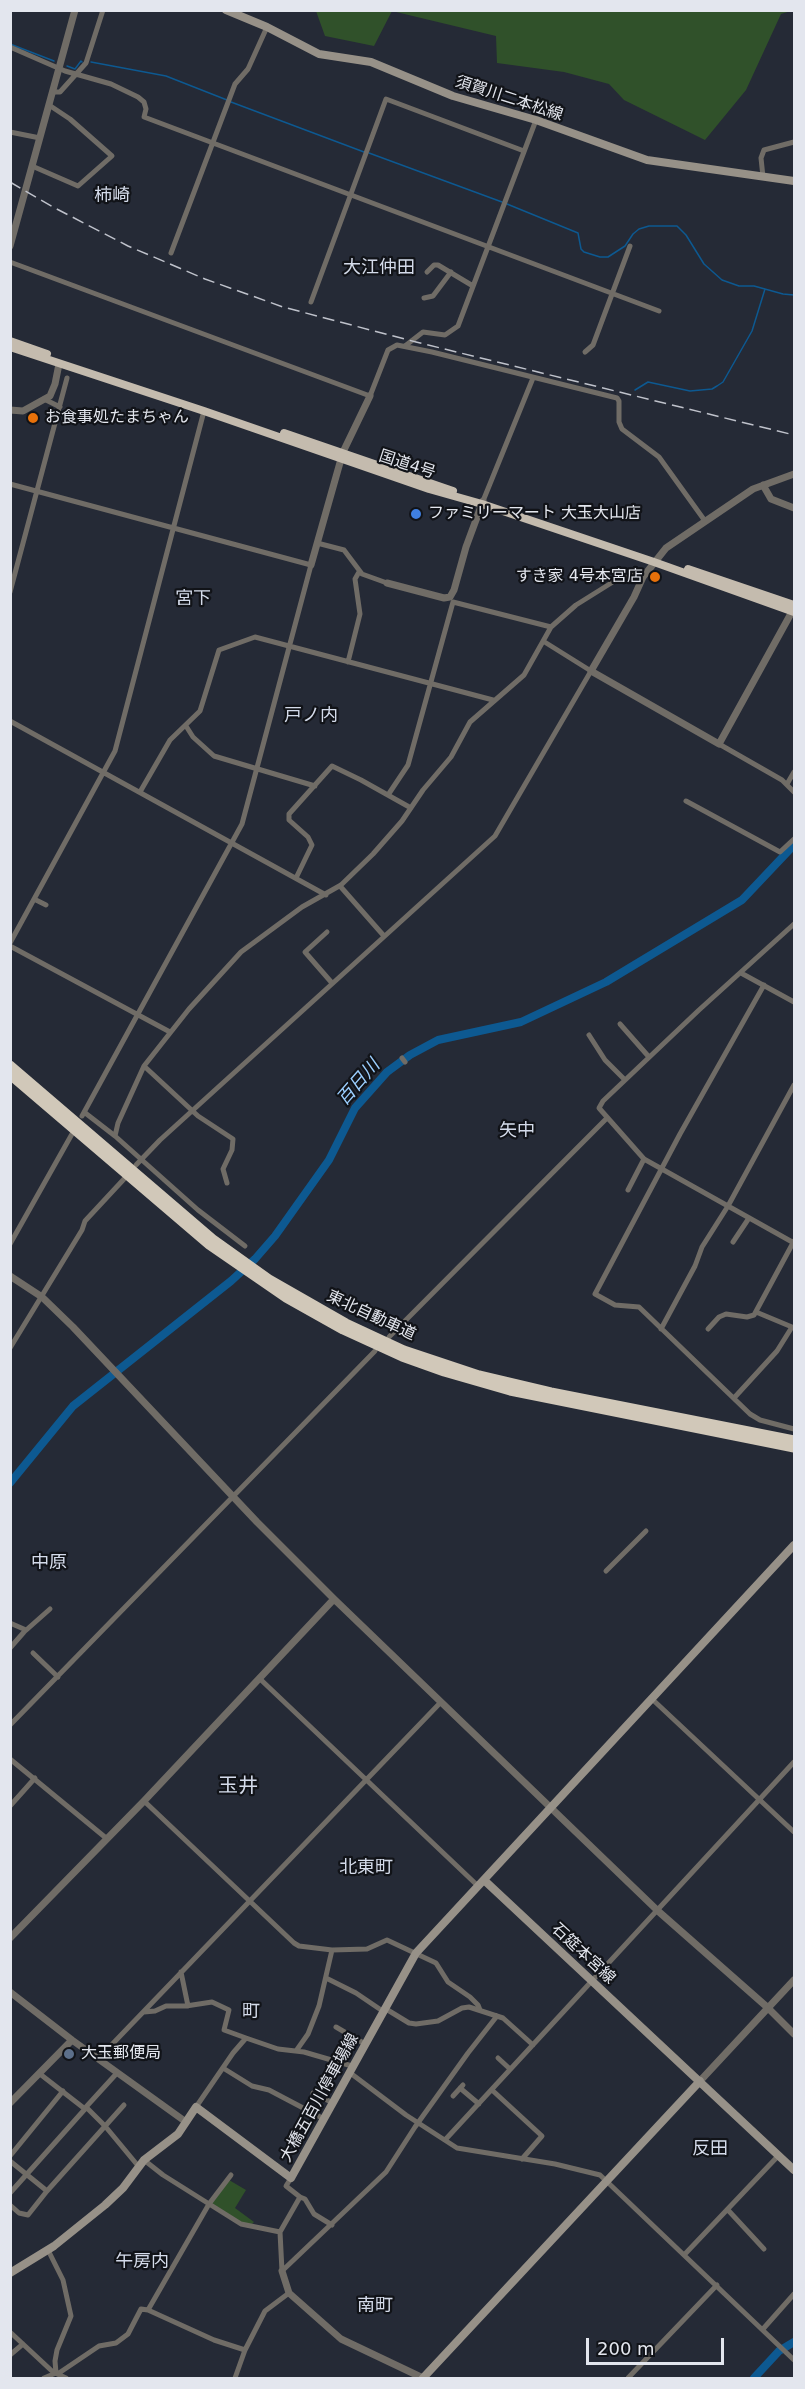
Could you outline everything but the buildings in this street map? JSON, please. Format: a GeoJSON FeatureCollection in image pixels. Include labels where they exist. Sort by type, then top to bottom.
{"type":"FeatureCollection","features":[{"type":"Feature","properties":{"kind":"highway","name":"国道4号"},"geometry":{"type":"LineString","coordinates":[[10,341],[794,608]]}},
{"type":"Feature","properties":{"kind":"highway","name":"国道4号"},"geometry":{"type":"LineString","coordinates":[[10,347],[342,455]]}},
{"type":"Feature","properties":{"kind":"highway","name":"東北自動車道"},"geometry":{"type":"LineString","coordinates":[[10,1065],[235,1260]]}},
{"type":"Feature","properties":{"kind":"highway","name":"東北自動車道"},"geometry":{"type":"LineString","coordinates":[[10,1075],[177,1219],[316,1316],[343,1330],[402,1357],[444,1372],[549,1400],[795,1448]]}},
{"type":"Feature","properties":{"kind":"highway","name":"東北自動車道"},"geometry":{"type":"LineString","coordinates":[[248,1270],[346,1323],[404,1350],[445,1365],[551,1392],[795,1440]]}},
{"type":"Feature","properties":{"kind":"main road","name":"須賀川二本松線"},"geometry":{"type":"LineString","coordinates":[[226,10],[267,27],[319,54],[371,62],[453,96],[536,120],[647,160],[795,182]]}},
{"type":"Feature","properties":{"kind":"main road"},"geometry":{"type":"LineString","coordinates":[[484,1880],[795,1545]]}},
{"type":"Feature","properties":{"kind":"main road","name":"大橋五百川停車場線"},"geometry":{"type":"LineString","coordinates":[[196,2107],[291,2178],[416,1953],[484,1880]]}},
{"type":"Feature","properties":{"kind":"main road","name":"石筵本宮線"},"geometry":{"type":"LineString","coordinates":[[484,1880],[700,2081]]}},
{"type":"Feature","properties":{"kind":"main road"},"geometry":{"type":"LineString","coordinates":[[423,2378],[700,2081],[795,2170]]}},
{"type":"Feature","properties":{"kind":"main road"},"geometry":{"type":"LineString","coordinates":[[10,2273],[48,2250],[105,2205],[123,2188],[141,2164],[175,2136],[196,2107]]}},
{"type":"Feature","properties":{"kind":"street"},"geometry":{"type":"LineString","coordinates":[[10,246],[75,10]]}},
{"type":"Feature","properties":{"kind":"street"},"geometry":{"type":"LineString","coordinates":[[52,92],[60,92],[86,63],[103,10]]}},
{"type":"Feature","properties":{"kind":"street"},"geometry":{"type":"LineString","coordinates":[[171,253],[235,84],[248,69],[267,27]]}},
{"type":"Feature","properties":{"kind":"street"},"geometry":{"type":"LineString","coordinates":[[10,46],[76,75],[111,84],[138,97],[144,102],[146,109],[144,117],[658,311]]}},
{"type":"Feature","properties":{"kind":"street"},"geometry":{"type":"LineString","coordinates":[[311,302],[386,99],[524,151]]}},
{"type":"Feature","properties":{"kind":"street"},"geometry":{"type":"LineString","coordinates":[[32,166],[78,186],[111,156],[70,119],[49,105]]}},
{"type":"Feature","properties":{"kind":"street"},"geometry":{"type":"LineString","coordinates":[[405,346],[423,332],[438,335],[452,331],[458,326],[536,120]]}},
{"type":"Feature","properties":{"kind":"street"},"geometry":{"type":"LineString","coordinates":[[10,132],[40,138]]}},
{"type":"Feature","properties":{"kind":"street"},"geometry":{"type":"LineString","coordinates":[[763,177],[761,158],[764,150],[795,142]]}},
{"type":"Feature","properties":{"kind":"street"},"geometry":{"type":"LineString","coordinates":[[585,352],[593,345],[630,246]]}},
{"type":"Feature","properties":{"kind":"street"},"geometry":{"type":"LineString","coordinates":[[10,262],[370,396]]}},
{"type":"Feature","properties":{"kind":"street"},"geometry":{"type":"LineString","coordinates":[[427,272],[436,265],[473,286]]}},
{"type":"Feature","properties":{"kind":"street"},"geometry":{"type":"LineString","coordinates":[[424,298],[432,296],[451,272]]}},
{"type":"Feature","properties":{"kind":"street"},"geometry":{"type":"LineString","coordinates":[[245,1246],[198,1210],[115,1136],[83,1114],[242,824],[342,455],[370,396],[388,350],[395,346],[405,346],[618,398],[619,422],[622,429],[658,457],[705,521]]}},
{"type":"Feature","properties":{"kind":"street"},"geometry":{"type":"LineString","coordinates":[[10,410],[23,411],[52,392],[59,364]]}},
{"type":"Feature","properties":{"kind":"street"},"geometry":{"type":"LineString","coordinates":[[10,592],[67,378]]}},
{"type":"Feature","properties":{"kind":"street"},"geometry":{"type":"LineString","coordinates":[[388,795],[408,765],[466,547],[533,378]]}},
{"type":"Feature","properties":{"kind":"street"},"geometry":{"type":"LineString","coordinates":[[44,399],[60,407]]}},
{"type":"Feature","properties":{"kind":"street"},"geometry":{"type":"LineString","coordinates":[[170,1032],[10,945],[115,751],[204,411]]}},
{"type":"Feature","properties":{"kind":"street"},"geometry":{"type":"LineString","coordinates":[[136,1165],[495,836],[634,597],[643,577],[666,548],[740,497],[763,485],[795,474]]}},
{"type":"Feature","properties":{"kind":"street"},"geometry":{"type":"LineString","coordinates":[[10,484],[311,565]]}},
{"type":"Feature","properties":{"kind":"street"},"geometry":{"type":"LineString","coordinates":[[763,485],[771,499],[795,508]]}},
{"type":"Feature","properties":{"kind":"street"},"geometry":{"type":"LineString","coordinates":[[317,543],[344,550],[359,572],[370,579],[551,627]]}},
{"type":"Feature","properties":{"kind":"street"},"geometry":{"type":"LineString","coordinates":[[348,662],[360,614],[355,579],[359,572]]}},
{"type":"Feature","properties":{"kind":"street"},"geometry":{"type":"LineString","coordinates":[[115,1136],[118,1123],[144,1066],[170,1032],[240,952],[302,908],[340,886],[388,838],[423,790],[451,757],[470,722],[524,675],[551,627],[576,605],[613,581],[633,575],[643,577]]}},
{"type":"Feature","properties":{"kind":"street"},"geometry":{"type":"LineString","coordinates":[[719,744],[794,608]]}},
{"type":"Feature","properties":{"kind":"street"},"geometry":{"type":"LineString","coordinates":[[140,792],[170,740],[200,711],[219,650],[255,638],[493,700]]}},
{"type":"Feature","properties":{"kind":"street"},"geometry":{"type":"LineString","coordinates":[[543,641],[787,784],[795,792]]}},
{"type":"Feature","properties":{"kind":"street"},"geometry":{"type":"LineString","coordinates":[[10,721],[326,895]]}},
{"type":"Feature","properties":{"kind":"street"},"geometry":{"type":"LineString","coordinates":[[186,726],[193,737],[214,756],[315,786]]}},
{"type":"Feature","properties":{"kind":"street"},"geometry":{"type":"LineString","coordinates":[[296,878],[312,844],[288,817],[331,767],[334,766],[411,807]]}},
{"type":"Feature","properties":{"kind":"street"},"geometry":{"type":"LineString","coordinates":[[787,784],[795,772]]}},
{"type":"Feature","properties":{"kind":"street"},"geometry":{"type":"LineString","coordinates":[[686,801],[780,852],[795,839]]}},
{"type":"Feature","properties":{"kind":"street"},"geometry":{"type":"LineString","coordinates":[[340,886],[384,936]]}},
{"type":"Feature","properties":{"kind":"street"},"geometry":{"type":"LineString","coordinates":[[34,899],[46,905]]}},
{"type":"Feature","properties":{"kind":"street"},"geometry":{"type":"LineString","coordinates":[[708,1329],[719,1317],[726,1314],[752,1317],[794,1242],[644,1160],[599,1108],[603,1101],[649,1057],[795,924]]}},
{"type":"Feature","properties":{"kind":"street"},"geometry":{"type":"LineString","coordinates":[[327,932],[305,952],[332,983]]}},
{"type":"Feature","properties":{"kind":"street"},"geometry":{"type":"LineString","coordinates":[[741,973],[795,1002]]}},
{"type":"Feature","properties":{"kind":"street"},"geometry":{"type":"LineString","coordinates":[[764,985],[595,1294],[615,1305],[639,1306],[755,1418],[795,1429]]}},
{"type":"Feature","properties":{"kind":"street"},"geometry":{"type":"LineString","coordinates":[[620,1024],[649,1057]]}},
{"type":"Feature","properties":{"kind":"street"},"geometry":{"type":"LineString","coordinates":[[589,1035],[605,1060],[625,1080]]}},
{"type":"Feature","properties":{"kind":"street"},"geometry":{"type":"LineString","coordinates":[[144,1066],[192,1112],[233,1139],[232,1150],[223,1169],[227,1183]]}},
{"type":"Feature","properties":{"kind":"street"},"geometry":{"type":"LineString","coordinates":[[661,1329],[702,1247],[728,1206],[795,1085]]}},
{"type":"Feature","properties":{"kind":"street"},"geometry":{"type":"LineString","coordinates":[[389,1337],[607,1118]]}},
{"type":"Feature","properties":{"kind":"street"},"geometry":{"type":"LineString","coordinates":[[10,1244],[72,1134]]}},
{"type":"Feature","properties":{"kind":"street"},"geometry":{"type":"LineString","coordinates":[[628,1190],[644,1160]]}},
{"type":"Feature","properties":{"kind":"street"},"geometry":{"type":"LineString","coordinates":[[10,1348],[82,1230],[85,1221],[124,1179]]}},
{"type":"Feature","properties":{"kind":"street"},"geometry":{"type":"LineString","coordinates":[[733,1242],[749,1218]]}},
{"type":"Feature","properties":{"kind":"street"},"geometry":{"type":"LineString","coordinates":[[10,1276],[42,1297],[334,1599],[551,1809],[658,1911],[795,2034]]}},
{"type":"Feature","properties":{"kind":"street"},"geometry":{"type":"LineString","coordinates":[[734,1398],[777,1351],[792,1327],[756,1312]]}},
{"type":"Feature","properties":{"kind":"street"},"geometry":{"type":"LineString","coordinates":[[12,1722],[375,1351]]}},
{"type":"Feature","properties":{"kind":"street"},"geometry":{"type":"LineString","coordinates":[[606,1572],[646,1531]]}},
{"type":"Feature","properties":{"kind":"street"},"geometry":{"type":"LineString","coordinates":[[10,1938],[144,1801],[334,1599]]}},
{"type":"Feature","properties":{"kind":"street"},"geometry":{"type":"LineString","coordinates":[[10,1648],[50,1609]]}},
{"type":"Feature","properties":{"kind":"street"},"geometry":{"type":"LineString","coordinates":[[10,1623],[26,1630]]}},
{"type":"Feature","properties":{"kind":"street"},"geometry":{"type":"LineString","coordinates":[[33,1653],[58,1677]]}},
{"type":"Feature","properties":{"kind":"street"},"geometry":{"type":"LineString","coordinates":[[259,1678],[477,1887]]}},
{"type":"Feature","properties":{"kind":"street"},"geometry":{"type":"LineString","coordinates":[[652,1699],[795,1832]]}},
{"type":"Feature","properties":{"kind":"street"},"geometry":{"type":"LineString","coordinates":[[98,2059],[441,1702]]}},
{"type":"Feature","properties":{"kind":"street"},"geometry":{"type":"LineString","coordinates":[[10,1759],[106,1838]]}},
{"type":"Feature","properties":{"kind":"street"},"geometry":{"type":"LineString","coordinates":[[445,2140],[795,1762]]}},
{"type":"Feature","properties":{"kind":"street"},"geometry":{"type":"LineString","coordinates":[[10,1806],[35,1778]]}},
{"type":"Feature","properties":{"kind":"street"},"geometry":{"type":"LineString","coordinates":[[144,1801],[294,1943],[299,1946],[332,1950],[371,1948],[387,1940],[436,1963],[448,1982],[470,1996],[480,2010]]}},
{"type":"Feature","properties":{"kind":"street"},"geometry":{"type":"LineString","coordinates":[[296,2051],[308,2034],[326,1978],[332,1950]]}},
{"type":"Feature","properties":{"kind":"street"},"geometry":{"type":"LineString","coordinates":[[181,1972],[188,2006]]}},
{"type":"Feature","properties":{"kind":"street"},"geometry":{"type":"LineString","coordinates":[[326,1978],[409,2023],[438,2021],[462,2008],[469,2007],[507,2020],[533,2045]]}},
{"type":"Feature","properties":{"kind":"street"},"geometry":{"type":"LineString","coordinates":[[700,2081],[767,2007],[795,1980]]}},
{"type":"Feature","properties":{"kind":"street"},"geometry":{"type":"LineString","coordinates":[[10,1992],[186,2122]]}},
{"type":"Feature","properties":{"kind":"street"},"geometry":{"type":"LineString","coordinates":[[144,2012],[155,2011],[166,2006],[188,2006],[212,2002],[228,2007],[229,2013],[224,2030],[278,2049],[296,2051],[350,2069],[419,2123],[457,2148],[594,2172],[607,2180],[795,2360]]}},
{"type":"Feature","properties":{"kind":"street"},"geometry":{"type":"LineString","coordinates":[[282,2271],[386,2172],[477,2039],[497,2016]]}},
{"type":"Feature","properties":{"kind":"street"},"geometry":{"type":"LineString","coordinates":[[336,2027],[365,2044]]}},
{"type":"Feature","properties":{"kind":"street"},"geometry":{"type":"LineString","coordinates":[[196,2107],[246,2038]]}},
{"type":"Feature","properties":{"kind":"street"},"geometry":{"type":"LineString","coordinates":[[10,2103],[72,2040]]}},
{"type":"Feature","properties":{"kind":"street"},"geometry":{"type":"LineString","coordinates":[[498,2058],[510,2069]]}},
{"type":"Feature","properties":{"kind":"street"},"geometry":{"type":"LineString","coordinates":[[223,2068],[252,2086],[269,2090],[324,2119]]}},
{"type":"Feature","properties":{"kind":"street"},"geometry":{"type":"LineString","coordinates":[[10,2193],[117,2073]]}},
{"type":"Feature","properties":{"kind":"street"},"geometry":{"type":"LineString","coordinates":[[40,2074],[86,2108],[141,2164],[163,2175],[241,2224],[280,2232]]}},
{"type":"Feature","properties":{"kind":"street"},"geometry":{"type":"LineString","coordinates":[[453,2096],[462,2087],[479,2104]]}},
{"type":"Feature","properties":{"kind":"street"},"geometry":{"type":"LineString","coordinates":[[492,2090],[542,2136],[522,2159]]}},
{"type":"Feature","properties":{"kind":"street"},"geometry":{"type":"LineString","coordinates":[[10,2156],[63,2091]]}},
{"type":"Feature","properties":{"kind":"street"},"geometry":{"type":"LineString","coordinates":[[313,2093],[333,2103]]}},
{"type":"Feature","properties":{"kind":"street"},"geometry":{"type":"LineString","coordinates":[[10,2205],[19,2213],[28,2215],[47,2190],[124,2105]]}},
{"type":"Feature","properties":{"kind":"street"},"geometry":{"type":"LineString","coordinates":[[686,2254],[779,2155]]}},
{"type":"Feature","properties":{"kind":"street"},"geometry":{"type":"LineString","coordinates":[[10,2162],[47,2190]]}},
{"type":"Feature","properties":{"kind":"street"},"geometry":{"type":"LineString","coordinates":[[148,2310],[209,2204],[231,2175]]}},
{"type":"Feature","properties":{"kind":"street"},"geometry":{"type":"LineString","coordinates":[[291,2178],[286,2186],[305,2199],[314,2214],[332,2225]]}},
{"type":"Feature","properties":{"kind":"street"},"geometry":{"type":"LineString","coordinates":[[300,2197],[280,2232],[282,2271],[289,2293],[341,2338],[423,2378]]}},
{"type":"Feature","properties":{"kind":"street"},"geometry":{"type":"LineString","coordinates":[[728,2210],[764,2249]]}},
{"type":"Feature","properties":{"kind":"street"},"geometry":{"type":"LineString","coordinates":[[48,2250],[63,2280],[71,2316],[57,2350],[55,2361],[58,2373]]}},
{"type":"Feature","properties":{"kind":"street"},"geometry":{"type":"LineString","coordinates":[[628,2379],[717,2285]]}},
{"type":"Feature","properties":{"kind":"street"},"geometry":{"type":"LineString","coordinates":[[235,2379],[245,2350],[265,2311],[289,2293]]}},
{"type":"Feature","properties":{"kind":"street"},"geometry":{"type":"LineString","coordinates":[[763,2329],[795,2294]]}},
{"type":"Feature","properties":{"kind":"street"},"geometry":{"type":"LineString","coordinates":[[44,2379],[58,2373],[99,2346],[120,2341],[133,2327],[141,2309],[148,2310],[214,2340],[245,2350]]}},
{"type":"Feature","properties":{"kind":"street"},"geometry":{"type":"LineString","coordinates":[[10,2332],[66,2379]]}},
{"type":"Feature","properties":{"kind":"street"},"geometry":{"type":"LineString","coordinates":[[10,2355],[23,2344]]}},
{"type":"Feature","properties":{"kind":"green space"},"geometry":{"type":"Polygon","coordinates":[[[794,10],[781,14],[746,90],[705,140],[624,100],[609,84],[564,72],[497,63],[496,36],[392,11],[374,46],[325,36],[316,11],[794,10]]]}},
{"type":"Feature","properties":{"kind":"green space"},"geometry":{"type":"Polygon","coordinates":[[[229,2180],[246,2190],[235,2208],[254,2222],[252,2224],[242,2223],[210,2203],[229,2180]]]}},
{"type":"Feature","properties":{"kind":"waterway"},"geometry":{"type":"LineString","coordinates":[[10,44],[54,61]]}},
{"type":"Feature","properties":{"kind":"waterway"},"geometry":{"type":"LineString","coordinates":[[67,66],[75,69],[82,62]]}},
{"type":"Feature","properties":{"kind":"waterway"},"geometry":{"type":"LineString","coordinates":[[91,62],[166,76],[227,100]]}},
{"type":"Feature","properties":{"kind":"waterway"},"geometry":{"type":"LineString","coordinates":[[231,102],[364,152]]}},
{"type":"Feature","properties":{"kind":"waterway"},"geometry":{"type":"LineString","coordinates":[[369,153],[502,202]]}},
{"type":"Feature","properties":{"kind":"waterway"},"geometry":{"type":"LineString","coordinates":[[507,204],[578,233],[581,249],[600,257],[608,257],[625,246],[639,229],[649,226],[677,226],[686,235],[704,264],[722,280],[739,286],[754,286],[794,295]]}},
{"type":"Feature","properties":{"kind":"waterway"},"geometry":{"type":"LineString","coordinates":[[635,390],[648,382],[690,391],[712,389],[723,382],[752,331],[765,289]]}},
{"type":"Feature","properties":{"kind":"waterway","name":"百日川"},"geometry":{"type":"LineString","coordinates":[[10,1483],[73,1406],[231,1281],[255,1259],[275,1236],[329,1160],[355,1108],[387,1072],[410,1055],[438,1040],[521,1022],[606,982],[742,900],[794,845]]}},
{"type":"Feature","properties":{"kind":"waterway"},"geometry":{"type":"LineString","coordinates":[[754,2378],[779,2351],[794,2342]]}},
{"type":"Feature","properties":{"kind":"railway"},"geometry":{"type":"LineString","coordinates":[[10,182],[128,246],[205,279],[283,307],[794,435]]}},
{"type":"Feature","properties":{"kind":"place","name":"お食事処たまちゃん"},"geometry":{"type":"Point","coordinates":[33,418]}},
{"type":"Feature","properties":{"kind":"place","name":"ファミリーマート 大玉大山店"},"geometry":{"type":"Point","coordinates":[416,514]}},
{"type":"Feature","properties":{"kind":"place","name":"すき家 4号本宮店"},"geometry":{"type":"Point","coordinates":[655,577]}},
{"type":"Feature","properties":{"kind":"place","name":"大玉郵便局"},"geometry":{"type":"Point","coordinates":[69,2054]}},
{"type":"Feature","properties":{"kind":"district","name":"柿崎"},"geometry":{"type":"Point","coordinates":[112,196]}},
{"type":"Feature","properties":{"kind":"district","name":"大江仲田"},"geometry":{"type":"Point","coordinates":[379,268]}},
{"type":"Feature","properties":{"kind":"district","name":"宮下"},"geometry":{"type":"Point","coordinates":[193,599]}},
{"type":"Feature","properties":{"kind":"district","name":"戸ノ内"},"geometry":{"type":"Point","coordinates":[311,716]}},
{"type":"Feature","properties":{"kind":"district","name":"矢中"},"geometry":{"type":"Point","coordinates":[517,1131]}},
{"type":"Feature","properties":{"kind":"district","name":"中原"},"geometry":{"type":"Point","coordinates":[49,1563]}},
{"type":"Feature","properties":{"kind":"district","name":"玉井"},"geometry":{"type":"Point","coordinates":[238,1787]}},
{"type":"Feature","properties":{"kind":"district","name":"北東町"},"geometry":{"type":"Point","coordinates":[366,1868]}},
{"type":"Feature","properties":{"kind":"district","name":"町"},"geometry":{"type":"Point","coordinates":[251,2012]}},
{"type":"Feature","properties":{"kind":"district","name":"反田"},"geometry":{"type":"Point","coordinates":[710,2149]}},
{"type":"Feature","properties":{"kind":"district","name":"午房内"},"geometry":{"type":"Point","coordinates":[142,2262]}},
{"type":"Feature","properties":{"kind":"district","name":"南町"},"geometry":{"type":"Point","coordinates":[375,2306]}}]}
